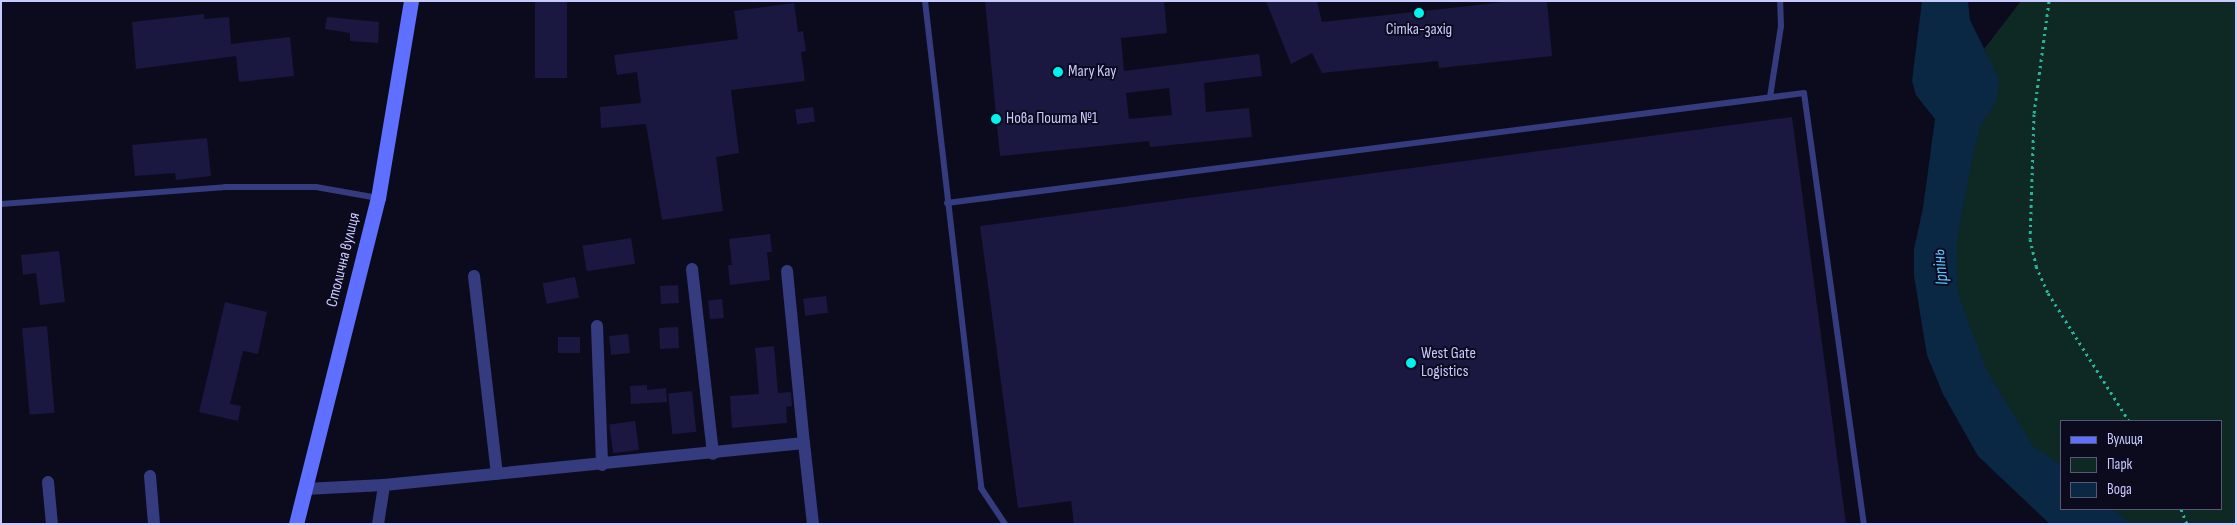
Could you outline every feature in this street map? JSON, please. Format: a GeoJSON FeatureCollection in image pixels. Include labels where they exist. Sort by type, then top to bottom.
{"type":"FeatureCollection","features":[{"type":"Feature","properties":{"kind":"main road","name":"Столична вулиця"},"geometry":{"type":"LineString","coordinates":[[296,524],[378,198],[411,1]]}},
{"type":"Feature","properties":{"kind":"street"},"geometry":{"type":"LineString","coordinates":[[692,268],[713,454]]}},
{"type":"Feature","properties":{"kind":"street"},"geometry":{"type":"LineString","coordinates":[[787,271],[813,524]]}},
{"type":"Feature","properties":{"kind":"street"},"geometry":{"type":"LineString","coordinates":[[474,276],[497,474]]}},
{"type":"Feature","properties":{"kind":"street"},"geometry":{"type":"LineString","coordinates":[[597,326],[602,465]]}},
{"type":"Feature","properties":{"kind":"street"},"geometry":{"type":"LineString","coordinates":[[305,489],[384,485],[602,465],[804,443]]}},
{"type":"Feature","properties":{"kind":"street"},"geometry":{"type":"LineString","coordinates":[[150,476],[154,524]]}},
{"type":"Feature","properties":{"kind":"street"},"geometry":{"type":"LineString","coordinates":[[48,482],[52,524]]}},
{"type":"Feature","properties":{"kind":"street"},"geometry":{"type":"LineString","coordinates":[[378,524],[384,485]]}},
{"type":"Feature","properties":{"kind":"lane"},"geometry":{"type":"LineString","coordinates":[[925,1],[981,488],[1004,524]]}},
{"type":"Feature","properties":{"kind":"lane"},"geometry":{"type":"LineString","coordinates":[[1770,97],[1781,26],[1780,1]]}},
{"type":"Feature","properties":{"kind":"lane"},"geometry":{"type":"LineString","coordinates":[[947,203],[1804,93],[1864,524]]}},
{"type":"Feature","properties":{"kind":"lane"},"geometry":{"type":"LineString","coordinates":[[1,204],[225,187],[316,187],[378,198]]}},
{"type":"Feature","properties":{"kind":"path"},"geometry":{"type":"LineString","coordinates":[[2049,1],[2034,114],[2030,238],[2036,266],[2048,293],[2128,420]]}},
{"type":"Feature","properties":{"kind":"path"},"geometry":{"type":"LineString","coordinates":[[2181,510],[2187,524]]}},
{"type":"Feature","properties":{"kind":"green space"},"geometry":{"type":"Polygon","coordinates":[[[2021,1],[2236,1],[2236,524],[2089,524],[2073,510],[2222,510],[2222,420],[2060,420],[2060,497],[1950,349],[1958,83],[2021,1]]]}},
{"type":"Feature","properties":{"kind":"water","name":"Ірпінь"},"geometry":{"type":"Polygon","coordinates":[[[1922,1],[1968,1],[1970,20],[1999,79],[1997,101],[1981,124],[1956,244],[1958,294],[1987,371],[2033,446],[2060,464],[2060,510],[2114,510],[2131,524],[2050,524],[1978,456],[1943,394],[1927,355],[1914,276],[1914,249],[1923,208],[1935,119],[1916,95],[1912,81],[1922,1]]]}},
{"type":"Feature","properties":{"kind":"building"},"geometry":{"type":"Polygon","coordinates":[[[535,1],[567,1],[567,78],[535,78],[535,1]]]}},
{"type":"Feature","properties":{"kind":"building","name":"Mary Kay"},"geometry":{"type":"Polygon","coordinates":[[[985,1],[1164,1],[1167,33],[1121,38],[1124,71],[1259,54],[1262,76],[1204,83],[1206,112],[1249,108],[1252,137],[1150,147],[1149,141],[1000,156],[985,1]],[[1169,88],[1126,93],[1129,119],[1172,115],[1169,88]]]}},
{"type":"Feature","properties":{"kind":"building"},"geometry":{"type":"Polygon","coordinates":[[[1266,1],[1317,1],[1322,22],[1514,1],[1547,1],[1552,56],[1439,68],[1438,61],[1322,73],[1312,53],[1291,64],[1266,1]]]}},
{"type":"Feature","properties":{"kind":"building"},"geometry":{"type":"Polygon","coordinates":[[[794,3],[798,32],[803,31],[806,51],[801,52],[805,81],[731,90],[739,153],[716,157],[723,211],[662,220],[646,124],[601,128],[600,107],[641,103],[637,72],[617,75],[614,55],[738,39],[734,11],[794,3]]]}},
{"type":"Feature","properties":{"kind":"building"},"geometry":{"type":"Polygon","coordinates":[[[204,14],[204,19],[229,17],[231,44],[290,37],[294,76],[239,82],[236,56],[136,69],[132,22],[204,14]]]}},
{"type":"Feature","properties":{"kind":"building"},"geometry":{"type":"Polygon","coordinates":[[[327,17],[379,22],[378,43],[350,41],[350,33],[325,29],[327,17]]]}},
{"type":"Feature","properties":{"kind":"building"},"geometry":{"type":"Polygon","coordinates":[[[813,107],[815,122],[797,124],[795,110],[813,107]]]}},
{"type":"Feature","properties":{"kind":"building","name":"West Gate Logistics"},"geometry":{"type":"Polygon","coordinates":[[[1792,117],[1846,524],[1074,524],[1071,501],[1018,508],[980,226],[1792,117]]]}},
{"type":"Feature","properties":{"kind":"building"},"geometry":{"type":"Polygon","coordinates":[[[207,138],[211,176],[176,180],[175,173],[135,176],[132,145],[207,138]]]}},
{"type":"Feature","properties":{"kind":"building"},"geometry":{"type":"Polygon","coordinates":[[[770,234],[772,252],[767,252],[770,280],[730,285],[728,265],[732,265],[729,239],[770,234]]]}},
{"type":"Feature","properties":{"kind":"building"},"geometry":{"type":"Polygon","coordinates":[[[631,238],[635,264],[587,271],[583,246],[631,238]]]}},
{"type":"Feature","properties":{"kind":"building"},"geometry":{"type":"Polygon","coordinates":[[[59,251],[65,302],[40,305],[36,273],[23,275],[21,255],[59,251]]]}},
{"type":"Feature","properties":{"kind":"building"},"geometry":{"type":"Polygon","coordinates":[[[575,277],[579,298],[547,304],[543,283],[575,277]]]}},
{"type":"Feature","properties":{"kind":"building"},"geometry":{"type":"Polygon","coordinates":[[[678,285],[679,303],[661,304],[660,286],[678,285]]]}},
{"type":"Feature","properties":{"kind":"building"},"geometry":{"type":"Polygon","coordinates":[[[826,296],[828,313],[805,316],[803,299],[826,296]]]}},
{"type":"Feature","properties":{"kind":"building"},"geometry":{"type":"Polygon","coordinates":[[[722,299],[724,318],[710,319],[708,300],[722,299]]]}},
{"type":"Feature","properties":{"kind":"building"},"geometry":{"type":"Polygon","coordinates":[[[225,302],[267,312],[258,354],[243,351],[230,404],[241,406],[238,421],[199,412],[225,302]]]}},
{"type":"Feature","properties":{"kind":"building"},"geometry":{"type":"Polygon","coordinates":[[[47,326],[55,413],[30,415],[22,328],[47,326]]]}},
{"type":"Feature","properties":{"kind":"building"},"geometry":{"type":"Polygon","coordinates":[[[678,327],[679,348],[660,349],[659,328],[678,327]]]}},
{"type":"Feature","properties":{"kind":"building"},"geometry":{"type":"Polygon","coordinates":[[[628,334],[630,353],[611,355],[609,336],[628,334]]]}},
{"type":"Feature","properties":{"kind":"building"},"geometry":{"type":"Polygon","coordinates":[[[558,337],[580,337],[580,353],[558,353],[558,337]]]}},
{"type":"Feature","properties":{"kind":"building"},"geometry":{"type":"Polygon","coordinates":[[[774,346],[778,393],[791,392],[792,406],[786,407],[787,423],[732,428],[730,396],[759,394],[755,348],[774,346]]]}},
{"type":"Feature","properties":{"kind":"building"},"geometry":{"type":"Polygon","coordinates":[[[647,385],[647,390],[666,388],[667,402],[631,404],[630,386],[647,385]]]}},
{"type":"Feature","properties":{"kind":"building"},"geometry":{"type":"Polygon","coordinates":[[[692,391],[696,432],[672,434],[668,394],[692,391]]]}},
{"type":"Feature","properties":{"kind":"building"},"geometry":{"type":"Polygon","coordinates":[[[635,421],[639,450],[613,453],[609,425],[635,421]]]}},
{"type":"Feature","properties":{"kind":"place","name":"Сітка-захід"},"geometry":{"type":"Point","coordinates":[1419,13]}},
{"type":"Feature","properties":{"kind":"place","name":"Mary Kay"},"geometry":{"type":"Point","coordinates":[1058,72]}},
{"type":"Feature","properties":{"kind":"place","name":"Нова Пошта №1"},"geometry":{"type":"Point","coordinates":[996,119]}},
{"type":"Feature","properties":{"kind":"place","name":"West Gate Logistics"},"geometry":{"type":"Point","coordinates":[1411,363]}}]}
